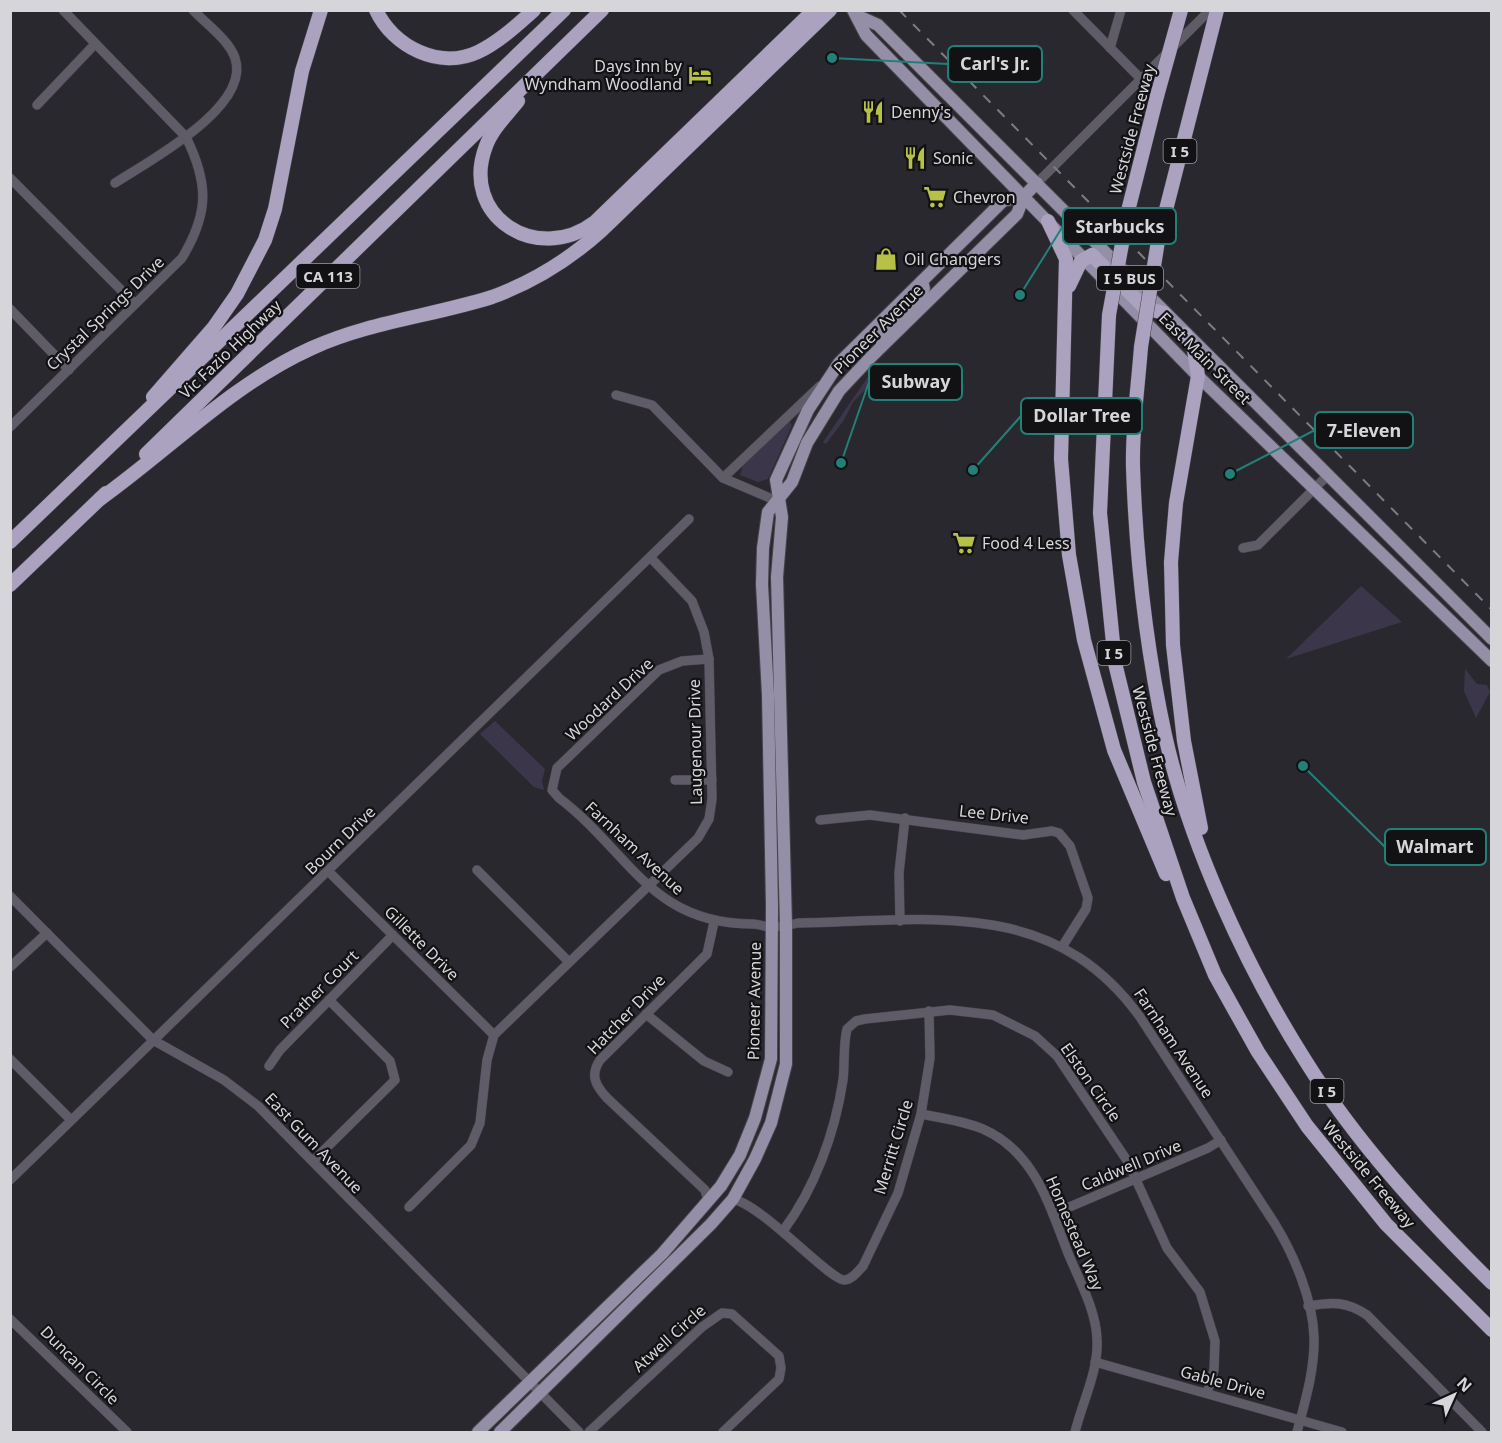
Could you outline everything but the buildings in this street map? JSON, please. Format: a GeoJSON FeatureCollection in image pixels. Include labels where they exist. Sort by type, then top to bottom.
{"type":"FeatureCollection","features":[{"type":"Feature","properties":{"kind":"highway"},"geometry":{"type":"LineString","coordinates":[[134,423],[156,393],[214,327],[237,294],[265,240],[275,209],[302,71],[321,10]]}},
{"type":"Feature","properties":{"kind":"highway"},"geometry":{"type":"LineString","coordinates":[[376,10],[394,36],[410,48],[446,58],[464,57],[488,47],[534,10]]}},
{"type":"Feature","properties":{"kind":"highway","name":"Vic Fazio Highway"},"geometry":{"type":"LineString","coordinates":[[10,542],[162,399],[564,10]]}},
{"type":"Feature","properties":{"kind":"highway","name":"Vic Fazio Highway"},"geometry":{"type":"LineString","coordinates":[[10,585],[602,10]]}},
{"type":"Feature","properties":{"kind":"highway"},"geometry":{"type":"LineString","coordinates":[[557,54],[494,132],[486,146],[481,168],[483,188],[489,204],[501,220],[519,233],[539,239],[560,240],[581,233],[595,222],[814,10]]}},
{"type":"Feature","properties":{"kind":"highway"},"geometry":{"type":"LineString","coordinates":[[99,499],[240,389],[287,360],[326,342],[358,331],[513,290],[564,261],[602,230],[830,10]]}},
{"type":"Feature","properties":{"kind":"highway","name":"Westside Freeway"},"geometry":{"type":"LineString","coordinates":[[1180,10],[1128,211],[1109,315],[1100,513],[1115,663],[1132,739],[1161,838],[1182,898],[1215,975],[1269,1070],[1339,1168],[1386,1224],[1491,1330]]}},
{"type":"Feature","properties":{"kind":"highway","name":"Westside Freeway"},"geometry":{"type":"LineString","coordinates":[[1216,10],[1158,241],[1141,347],[1133,464],[1141,597],[1166,737],[1190,818],[1209,868],[1252,965],[1305,1060],[1401,1188],[1491,1283]]}},
{"type":"Feature","properties":{"kind":"highway"},"geometry":{"type":"LineString","coordinates":[[1048,221],[1065,253],[1067,294],[1061,373],[1061,459],[1069,555],[1084,640],[1097,694],[1133,800],[1151,844],[1215,975]]}},
{"type":"Feature","properties":{"kind":"highway"},"geometry":{"type":"LineString","coordinates":[[1067,294],[1084,258],[1089,255],[1095,257],[1145,308],[1164,313]]}},
{"type":"Feature","properties":{"kind":"highway"},"geometry":{"type":"LineString","coordinates":[[1185,334],[1194,350],[1198,376],[1176,503],[1171,562],[1172,633],[1184,741],[1209,868]]}},
{"type":"Feature","properties":{"kind":"main road","name":"East Main Street"},"geometry":{"type":"LineString","coordinates":[[855,13],[866,35],[1198,376],[1491,661]]}},
{"type":"Feature","properties":{"kind":"main road","name":"East Main Street"},"geometry":{"type":"LineString","coordinates":[[855,13],[878,25],[939,85],[1491,639]]}},
{"type":"Feature","properties":{"kind":"main road"},"geometry":{"type":"LineString","coordinates":[[892,61],[906,61],[921,76],[939,85]]}},
{"type":"Feature","properties":{"kind":"main road","name":"Pioneer Avenue"},"geometry":{"type":"LineString","coordinates":[[478,1432],[662,1254],[722,1186],[740,1155],[765,1085],[771,1059],[772,927],[768,695],[763,607],[763,548],[768,512],[792,482],[807,442],[827,409],[854,375],[1017,214],[1024,196],[1036,183]]}},
{"type":"Feature","properties":{"kind":"main road","name":"Pioneer Avenue"},"geometry":{"type":"LineString","coordinates":[[500,1432],[733,1199],[755,1160],[771,1123],[786,1064],[786,925],[777,577],[782,517],[777,501],[776,480],[794,437],[826,380],[855,347],[1004,201],[1024,196]]}},
{"type":"Feature","properties":{"kind":"main road"},"geometry":{"type":"LineString","coordinates":[[902,327],[909,307],[924,289],[922,281]]}},
{"type":"Feature","properties":{"kind":"main road"},"geometry":{"type":"LineString","coordinates":[[882,346],[882,332],[897,315],[900,303]]}},
{"type":"Feature","properties":{"kind":"main road"},"geometry":{"type":"LineString","coordinates":[[763,607],[770,618],[772,682],[781,688]]}},
{"type":"Feature","properties":{"kind":"street","name":"Crystal Springs Drive"},"geometry":{"type":"LineString","coordinates":[[10,427],[182,258],[195,236],[204,194],[196,158],[186,137],[63,10]]}},
{"type":"Feature","properties":{"kind":"street"},"geometry":{"type":"LineString","coordinates":[[114,183],[186,137],[215,113],[234,83],[237,70],[235,57],[193,10]]}},
{"type":"Feature","properties":{"kind":"street"},"geometry":{"type":"LineString","coordinates":[[1072,10],[1140,78]]}},
{"type":"Feature","properties":{"kind":"street"},"geometry":{"type":"LineString","coordinates":[[1110,48],[1121,10]]}},
{"type":"Feature","properties":{"kind":"street","name":"Pioneer Avenue"},"geometry":{"type":"LineString","coordinates":[[1036,183],[1210,10]]}},
{"type":"Feature","properties":{"kind":"street"},"geometry":{"type":"LineString","coordinates":[[37,105],[95,44]]}},
{"type":"Feature","properties":{"kind":"street"},"geometry":{"type":"LineString","coordinates":[[10,178],[135,304]]}},
{"type":"Feature","properties":{"kind":"street"},"geometry":{"type":"LineString","coordinates":[[10,309],[69,370]]}},
{"type":"Feature","properties":{"kind":"street"},"geometry":{"type":"LineString","coordinates":[[723,478],[826,380]]}},
{"type":"Feature","properties":{"kind":"street"},"geometry":{"type":"LineString","coordinates":[[616,395],[652,405],[723,478],[777,501]]}},
{"type":"Feature","properties":{"kind":"street"},"geometry":{"type":"LineString","coordinates":[[1243,548],[1258,545],[1327,476]]}},
{"type":"Feature","properties":{"kind":"street","name":"Bourn Drive"},"geometry":{"type":"LineString","coordinates":[[10,1180],[329,872],[651,558],[688,519]]}},
{"type":"Feature","properties":{"kind":"street","name":"Laugenour Drive"},"geometry":{"type":"LineString","coordinates":[[494,1035],[698,838],[706,826],[711,810],[712,780],[709,659],[704,632],[692,601],[651,558]]}},
{"type":"Feature","properties":{"kind":"street","name":"Woodard Drive"},"geometry":{"type":"LineString","coordinates":[[552,790],[557,768],[654,674],[671,665],[709,659]]}},
{"type":"Feature","properties":{"kind":"street"},"geometry":{"type":"LineString","coordinates":[[675,780],[712,780]]}},
{"type":"Feature","properties":{"kind":"street","name":"Farnham Avenue"},"geometry":{"type":"LineString","coordinates":[[552,790],[648,886],[680,910],[714,922],[772,927],[966,920],[1000,924],[1062,946],[1097,970],[1126,998],[1221,1140],[1287,1244],[1298,1268],[1314,1337],[1309,1382],[1297,1432]]}},
{"type":"Feature","properties":{"kind":"street","name":"Lee Drive"},"geometry":{"type":"LineString","coordinates":[[820,820],[870,815],[1023,835],[1052,831],[1066,839],[1088,898],[1086,909],[1062,946]]}},
{"type":"Feature","properties":{"kind":"street"},"geometry":{"type":"LineString","coordinates":[[900,921],[899,873],[905,818]]}},
{"type":"Feature","properties":{"kind":"street"},"geometry":{"type":"LineString","coordinates":[[477,870],[569,962]]}},
{"type":"Feature","properties":{"kind":"street","name":"Gillette Drive"},"geometry":{"type":"LineString","coordinates":[[329,872],[494,1035]]}},
{"type":"Feature","properties":{"kind":"street","name":"East Gum Avenue"},"geometry":{"type":"LineString","coordinates":[[10,896],[153,1040],[245,1094],[314,1161],[579,1432]]}},
{"type":"Feature","properties":{"kind":"street","name":"Hatcher Drive"},"geometry":{"type":"LineString","coordinates":[[708,1201],[705,1190],[607,1098],[594,1079],[595,1067],[600,1059],[706,954],[714,922]]}},
{"type":"Feature","properties":{"kind":"street"},"geometry":{"type":"LineString","coordinates":[[10,968],[46,933]]}},
{"type":"Feature","properties":{"kind":"street","name":"Prather Court"},"geometry":{"type":"LineString","coordinates":[[269,1066],[280,1050],[393,935]]}},
{"type":"Feature","properties":{"kind":"street"},"geometry":{"type":"LineString","coordinates":[[314,1161],[395,1080],[390,1062],[329,1000]]}},
{"type":"Feature","properties":{"kind":"street","name":"Elston Circle"},"geometry":{"type":"LineString","coordinates":[[783,1231],[795,1216],[820,1164],[834,1126],[843,1081],[847,1029],[865,1019],[878,1020],[929,1011],[950,1010],[993,1015],[1035,1036],[1057,1056],[1137,1180],[1167,1248],[1200,1292],[1209,1314],[1215,1341],[1214,1370],[1207,1393]]}},
{"type":"Feature","properties":{"kind":"street","name":"Merritt Circle"},"geometry":{"type":"LineString","coordinates":[[733,1199],[743,1201],[783,1231],[833,1277],[845,1280],[854,1276],[863,1266],[898,1193],[921,1114],[930,1058],[929,1011]]}},
{"type":"Feature","properties":{"kind":"street"},"geometry":{"type":"LineString","coordinates":[[646,1014],[704,1061],[728,1072]]}},
{"type":"Feature","properties":{"kind":"street"},"geometry":{"type":"LineString","coordinates":[[409,1207],[471,1145],[480,1123],[487,1060],[494,1035]]}},
{"type":"Feature","properties":{"kind":"street"},"geometry":{"type":"LineString","coordinates":[[10,1059],[71,1120]]}},
{"type":"Feature","properties":{"kind":"street","name":"Homestead Way"},"geometry":{"type":"LineString","coordinates":[[921,1114],[982,1129],[1002,1140],[1031,1168],[1053,1214],[1093,1315],[1097,1340],[1095,1362],[1075,1432]]}},
{"type":"Feature","properties":{"kind":"street","name":"Caldwell Drive"},"geometry":{"type":"LineString","coordinates":[[1053,1214],[1137,1180],[1221,1140]]}},
{"type":"Feature","properties":{"kind":"street"},"geometry":{"type":"LineString","coordinates":[[1308,1306],[1338,1302],[1352,1305],[1367,1315],[1482,1432]]}},
{"type":"Feature","properties":{"kind":"street","name":"Atwell Circle"},"geometry":{"type":"LineString","coordinates":[[589,1432],[702,1327],[722,1312],[732,1314],[779,1356],[781,1368],[779,1379],[723,1432]]}},
{"type":"Feature","properties":{"kind":"street","name":"Duncan Circle"},"geometry":{"type":"LineString","coordinates":[[10,1319],[127,1432]]}},
{"type":"Feature","properties":{"kind":"street","name":"Gable Drive"},"geometry":{"type":"LineString","coordinates":[[1095,1362],[1342,1432]]}},
{"type":"Feature","properties":{"kind":"shaded area"},"geometry":{"type":"Polygon","coordinates":[[[872,371],[874,381],[853,402],[844,420],[826,444],[823,442],[872,371]]]}},
{"type":"Feature","properties":{"kind":"shaded area"},"geometry":{"type":"Polygon","coordinates":[[[789,420],[792,425],[768,479],[758,482],[740,475],[744,463],[789,420]]]}},
{"type":"Feature","properties":{"kind":"shaded area"},"geometry":{"type":"Polygon","coordinates":[[[1361,586],[1402,622],[1286,659],[1361,586]]]}},
{"type":"Feature","properties":{"kind":"shaded area"},"geometry":{"type":"Polygon","coordinates":[[[1465,669],[1477,684],[1487,685],[1490,692],[1476,718],[1464,691],[1465,669]]]}},
{"type":"Feature","properties":{"kind":"shaded area"},"geometry":{"type":"Polygon","coordinates":[[[495,721],[545,769],[542,781],[544,790],[534,787],[480,734],[495,721]]]}},
{"type":"Feature","properties":{"kind":"railway"},"geometry":{"type":"LineString","coordinates":[[899,10],[1492,610]]}},
{"type":"Feature","properties":{"kind":"place","name":"Carl's Jr."},"geometry":{"type":"Point","coordinates":[832,58]}},
{"type":"Feature","properties":{"kind":"place","name":"Days Inn by Wyndham Woodland"},"geometry":{"type":"Point","coordinates":[700,75]}},
{"type":"Feature","properties":{"kind":"place","name":"Denny's"},"geometry":{"type":"Point","coordinates":[873,112]}},
{"type":"Feature","properties":{"kind":"place","name":"Sonic"},"geometry":{"type":"Point","coordinates":[915,158]}},
{"type":"Feature","properties":{"kind":"place","name":"Chevron"},"geometry":{"type":"Point","coordinates":[935,197]}},
{"type":"Feature","properties":{"kind":"place","name":"Oil Changers"},"geometry":{"type":"Point","coordinates":[886,259]}},
{"type":"Feature","properties":{"kind":"place","name":"Starbucks"},"geometry":{"type":"Point","coordinates":[1020,295]}},
{"type":"Feature","properties":{"kind":"place","name":"Subway"},"geometry":{"type":"Point","coordinates":[841,463]}},
{"type":"Feature","properties":{"kind":"place","name":"Dollar Tree"},"geometry":{"type":"Point","coordinates":[973,470]}},
{"type":"Feature","properties":{"kind":"place","name":"7-Eleven"},"geometry":{"type":"Point","coordinates":[1230,474]}},
{"type":"Feature","properties":{"kind":"place","name":"Food 4 Less"},"geometry":{"type":"Point","coordinates":[964,543]}},
{"type":"Feature","properties":{"kind":"place","name":"Walmart"},"geometry":{"type":"Point","coordinates":[1303,766]}}]}
